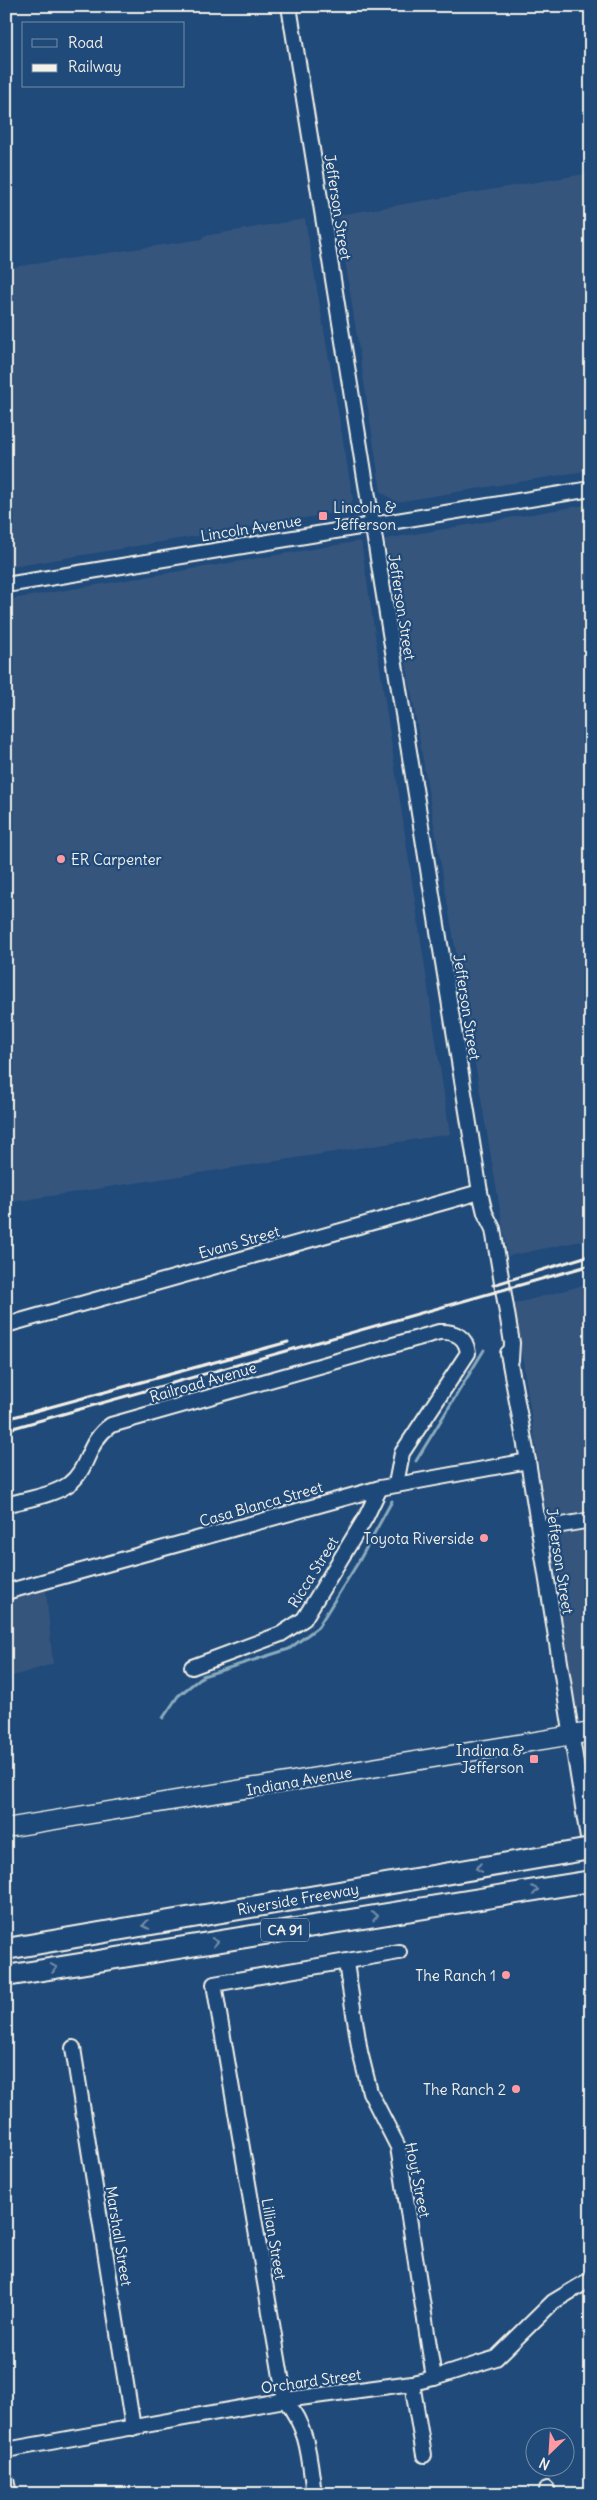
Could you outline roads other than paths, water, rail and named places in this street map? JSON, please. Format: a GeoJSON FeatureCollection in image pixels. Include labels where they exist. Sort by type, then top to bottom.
{"type":"FeatureCollection","features":[{"type":"Feature","properties":{"kind":"highway","name":"Riverside Freeway"},"geometry":{"type":"LineString","coordinates":[[6,1949],[591,1849]]}},
{"type":"Feature","properties":{"kind":"highway","name":"Riverside Freeway"},"geometry":{"type":"LineString","coordinates":[[6,1976],[591,1881]]}},
{"type":"Feature","properties":{"kind":"main road","name":"Indiana Avenue"},"geometry":{"type":"LineString","coordinates":[[6,1828],[591,1732]]}},
{"type":"Feature","properties":{"kind":"street","name":"Jefferson Street"},"geometry":{"type":"LineString","coordinates":[[289,6],[480,1192],[485,1213],[493,1228],[512,1343],[511,1360],[591,1858]]}},
{"type":"Feature","properties":{"kind":"street","name":"Lincoln Avenue"},"geometry":{"type":"LineString","coordinates":[[6,585],[591,488]]}},
{"type":"Feature","properties":{"kind":"street","name":"Evans Street"},"geometry":{"type":"LineString","coordinates":[[6,1325],[480,1192]]}},
{"type":"Feature","properties":{"kind":"street","name":"Railroad Avenue"},"geometry":{"type":"LineString","coordinates":[[6,1505],[68,1484],[84,1463],[93,1441],[111,1425],[439,1332],[450,1331],[463,1339],[467,1345],[468,1353],[402,1453],[396,1484]]}},
{"type":"Feature","properties":{"kind":"street","name":"Casa Blanca Street"},"geometry":{"type":"LineString","coordinates":[[6,1592],[380,1488],[528,1460]]}},
{"type":"Feature","properties":{"kind":"street","name":"Ricca Street"},"geometry":{"type":"LineString","coordinates":[[192,1667],[280,1634],[304,1619],[366,1517],[380,1488]]}},
{"type":"Feature","properties":{"kind":"street"},"geometry":{"type":"LineString","coordinates":[[539,1529],[591,1520]]}},
{"type":"Feature","properties":{"kind":"street"},"geometry":{"type":"LineString","coordinates":[[346,1963],[399,1952]]}},
{"type":"Feature","properties":{"kind":"street","name":"Lillian Street"},"geometry":{"type":"LineString","coordinates":[[314,2494],[304,2430],[285,2400],[214,1984],[346,1963]]}},
{"type":"Feature","properties":{"kind":"street","name":"Hoyt Street"},"geometry":{"type":"LineString","coordinates":[[346,1963],[360,2052],[370,2092],[398,2147],[434,2378]]}},
{"type":"Feature","properties":{"kind":"street","name":"Marshall Street"},"geometry":{"type":"LineString","coordinates":[[73,2048],[133,2428]]}},
{"type":"Feature","properties":{"kind":"street","name":"Orchard Street"},"geometry":{"type":"LineString","coordinates":[[6,2450],[285,2400],[412,2383],[434,2378],[496,2358],[553,2302],[591,2279]]}},
{"type":"Feature","properties":{"kind":"street"},"geometry":{"type":"LineString","coordinates":[[412,2383],[424,2455]]}},
{"type":"Feature","properties":{"kind":"street"},"geometry":{"type":"LineString","coordinates":[[6,2480],[9,2494]]}},
{"type":"Feature","properties":{"kind":"waterway"},"geometry":{"type":"LineString","coordinates":[[416,1461],[484,1350]]}},
{"type":"Feature","properties":{"kind":"waterway"},"geometry":{"type":"LineString","coordinates":[[163,1718],[178,1696],[203,1676],[289,1649],[318,1627],[359,1561],[392,1501]]}},
{"type":"Feature","properties":{"kind":"railway"},"geometry":{"type":"LineString","coordinates":[[493,1285],[591,1255]]}},
{"type":"Feature","properties":{"kind":"railway"},"geometry":{"type":"LineString","coordinates":[[6,1430],[591,1265]]}},
{"type":"Feature","properties":{"kind":"railway"},"geometry":{"type":"LineString","coordinates":[[6,1419],[288,1342]]}},
{"type":"Feature","properties":{"kind":"place","name":"Lincoln & Jefferson"},"geometry":{"type":"Point","coordinates":[323,516]}},
{"type":"Feature","properties":{"kind":"place","name":"ER Carpenter"},"geometry":{"type":"Point","coordinates":[61,859]}},
{"type":"Feature","properties":{"kind":"place","name":"Toyota Riverside"},"geometry":{"type":"Point","coordinates":[484,1538]}},
{"type":"Feature","properties":{"kind":"place","name":"Indiana & Jefferson"},"geometry":{"type":"Point","coordinates":[534,1759]}},
{"type":"Feature","properties":{"kind":"place","name":"The Ranch 1"},"geometry":{"type":"Point","coordinates":[506,1975]}},
{"type":"Feature","properties":{"kind":"place","name":"The Ranch 2"},"geometry":{"type":"Point","coordinates":[516,2089]}}]}
